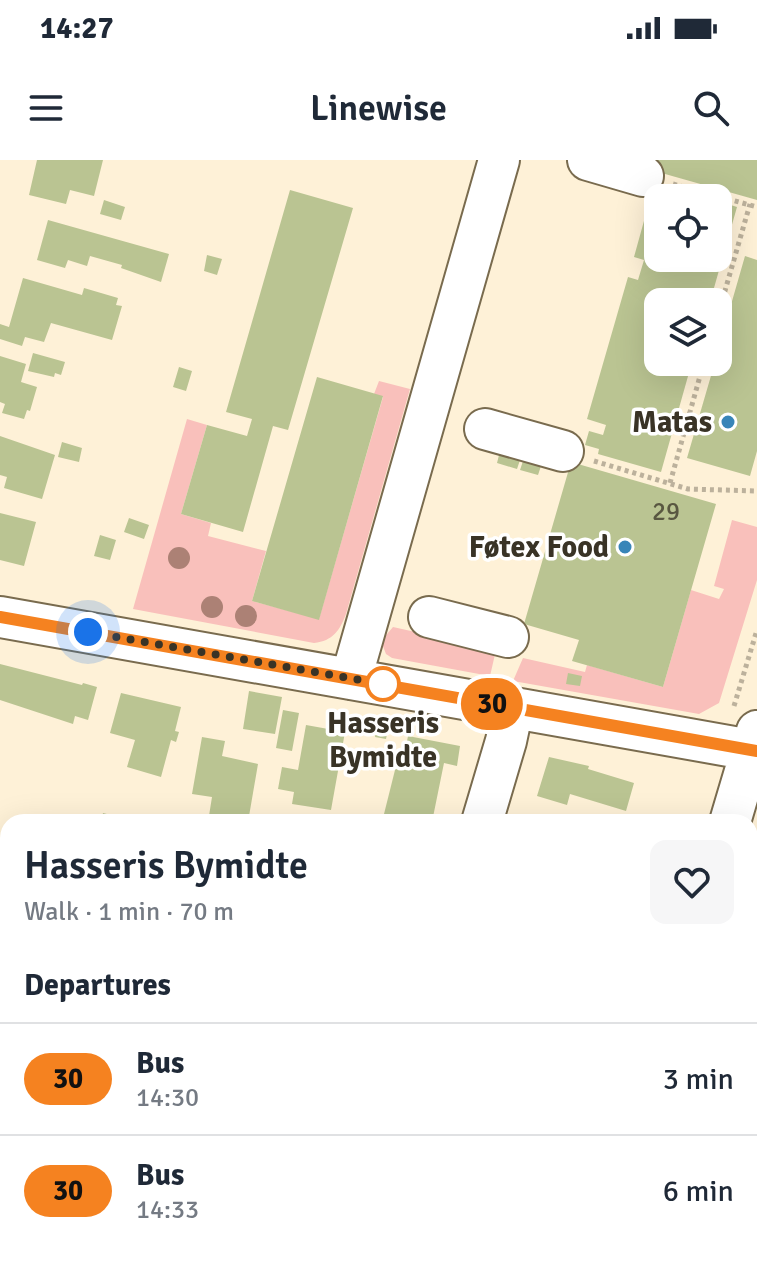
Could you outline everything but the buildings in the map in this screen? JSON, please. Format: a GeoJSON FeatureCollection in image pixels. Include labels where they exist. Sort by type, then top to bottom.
{"type":"FeatureCollection","features":[{"type":"Feature","properties":{"kind":"street"},"geometry":{"type":"LineString","coordinates":[[351,679],[499,160]]}},
{"type":"Feature","properties":{"kind":"street"},"geometry":{"type":"LineString","coordinates":[[588,160],[643,176]]}},
{"type":"Feature","properties":{"kind":"street"},"geometry":{"type":"LineString","coordinates":[[485,429],[563,451]]}},
{"type":"Feature","properties":{"kind":"street"},"geometry":{"type":"LineString","coordinates":[[0,617],[513,708],[751,732],[732,814]]}},
{"type":"Feature","properties":{"kind":"street"},"geometry":{"type":"LineString","coordinates":[[429,617],[508,637]]}},
{"type":"Feature","properties":{"kind":"street"},"geometry":{"type":"LineString","coordinates":[[484,814],[513,708]]}},
{"type":"Feature","properties":{"kind":"path"},"geometry":{"type":"LineString","coordinates":[[643,176],[757,207]]}},
{"type":"Feature","properties":{"kind":"path"},"geometry":{"type":"LineString","coordinates":[[726,288],[750,204]]}},
{"type":"Feature","properties":{"kind":"path"},"geometry":{"type":"LineString","coordinates":[[670,483],[700,376]]}},
{"type":"Feature","properties":{"kind":"path"},"geometry":{"type":"LineString","coordinates":[[563,451],[688,489],[757,491]]}},
{"type":"Feature","properties":{"kind":"path"},"geometry":{"type":"LineString","coordinates":[[751,732],[757,630]]}},
{"type":"Feature","properties":{"kind":"shaded area"},"geometry":{"type":"Polygon","coordinates":[[[379,381],[410,389],[346,614],[335,634],[314,643],[133,609],[187,419],[207,425],[181,514],[211,523],[208,536],[266,551],[252,601],[319,619],[383,397],[374,394],[379,381]]]}},
{"type":"Feature","properties":{"kind":"shaded area"},"geometry":{"type":"Polygon","coordinates":[[[732,520],[757,527],[757,580],[719,703],[699,714],[513,681],[523,658],[585,672],[587,665],[663,687],[691,590],[719,599],[724,589],[714,586],[732,520]]]}},
{"type":"Feature","properties":{"kind":"shaded area"},"geometry":{"type":"Polygon","coordinates":[[[393,627],[496,650],[490,676],[392,658],[386,654],[381,641],[393,627]]]}},
{"type":"Feature","properties":{"kind":"bus line","name":"30"},"geometry":{"type":"LineString","coordinates":[[0,617],[757,751]]}},
{"type":"Feature","properties":{"kind":"place","name":"Matas"},"geometry":{"type":"Point","coordinates":[728,422]}},
{"type":"Feature","properties":{"kind":"place","name":"Føtex Food"},"geometry":{"type":"Point","coordinates":[625,547]}},
{"type":"Feature","properties":{"kind":"place","name":"Hasseris Bymidte"},"geometry":{"type":"Point","coordinates":[383,684]}},
{"type":"Feature","properties":{"kind":"route"},"geometry":{"type":"LineString","coordinates":[[88,632],[383,684]]}}]}
